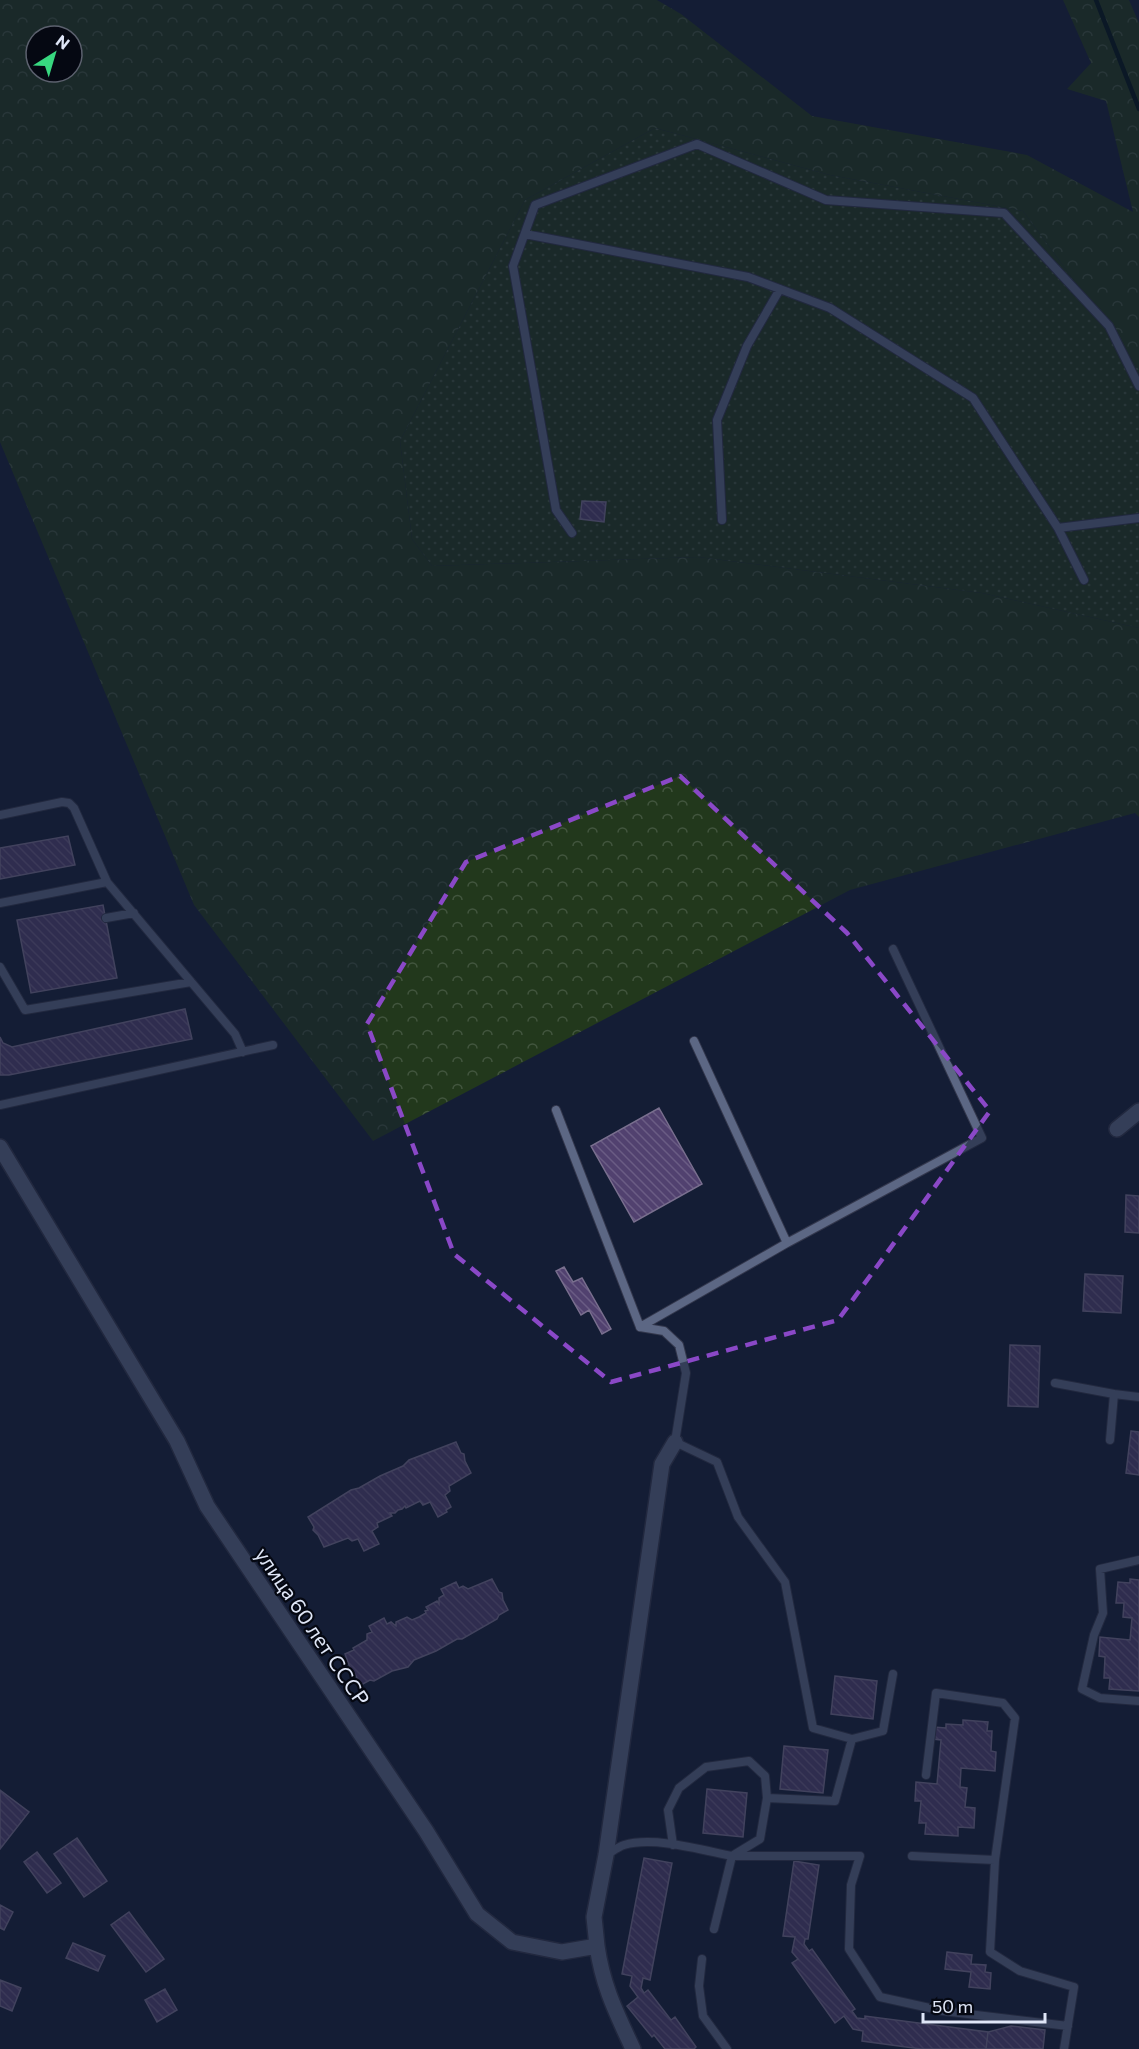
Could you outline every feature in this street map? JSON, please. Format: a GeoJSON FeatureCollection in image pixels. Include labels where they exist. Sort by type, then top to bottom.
{"type":"FeatureCollection","features":[{"type":"Feature","properties":{"kind":"street"},"geometry":{"type":"LineString","coordinates":[[1117,1129],[1139,1112]]}},
{"type":"Feature","properties":{"kind":"street","name":"улица 60 лет СССР"},"geometry":{"type":"LineString","coordinates":[[0,1146],[177,1442],[207,1506],[426,1831],[477,1914],[512,1942],[562,1952],[597,1946]]}},
{"type":"Feature","properties":{"kind":"street"},"geometry":{"type":"LineString","coordinates":[[633,2049],[601,1973],[594,1917],[606,1855],[662,1464],[675,1442]]}},
{"type":"Feature","properties":{"kind":"lane"},"geometry":{"type":"LineString","coordinates":[[572,533],[556,510],[513,266],[535,205],[697,144],[826,200],[1004,213],[1109,326],[1139,386]]}},
{"type":"Feature","properties":{"kind":"lane"},"geometry":{"type":"LineString","coordinates":[[525,234],[748,277],[830,309],[973,398],[1058,528],[1084,580]]}},
{"type":"Feature","properties":{"kind":"lane"},"geometry":{"type":"LineString","coordinates":[[722,520],[717,420],[747,346],[780,289]]}},
{"type":"Feature","properties":{"kind":"lane"},"geometry":{"type":"LineString","coordinates":[[1058,528],[1139,518]]}},
{"type":"Feature","properties":{"kind":"lane"},"geometry":{"type":"LineString","coordinates":[[0,815],[62,802],[69,803],[74,808],[107,882],[235,1034],[243,1052]]}},
{"type":"Feature","properties":{"kind":"lane"},"geometry":{"type":"LineString","coordinates":[[0,903],[107,882]]}},
{"type":"Feature","properties":{"kind":"lane"},"geometry":{"type":"LineString","coordinates":[[106,918],[134,913]]}},
{"type":"Feature","properties":{"kind":"lane"},"geometry":{"type":"LineString","coordinates":[[640,1327],[787,1243],[982,1138],[893,949]]}},
{"type":"Feature","properties":{"kind":"lane"},"geometry":{"type":"LineString","coordinates":[[0,967],[25,1010],[191,982]]}},
{"type":"Feature","properties":{"kind":"lane"},"geometry":{"type":"LineString","coordinates":[[694,1041],[787,1243]]}},
{"type":"Feature","properties":{"kind":"lane"},"geometry":{"type":"LineString","coordinates":[[0,1106],[273,1046]]}},
{"type":"Feature","properties":{"kind":"lane"},"geometry":{"type":"LineString","coordinates":[[556,1110],[640,1327]]}},
{"type":"Feature","properties":{"kind":"lane"},"geometry":{"type":"LineString","coordinates":[[640,1327],[664,1331],[679,1345],[686,1373],[675,1442],[717,1462],[738,1517],[785,1582],[813,1728],[852,1739],[883,1731],[893,1674]]}},
{"type":"Feature","properties":{"kind":"lane"},"geometry":{"type":"LineString","coordinates":[[1055,1383],[1139,1397]]}},
{"type":"Feature","properties":{"kind":"lane"},"geometry":{"type":"LineString","coordinates":[[1110,1440],[1114,1394]]}},
{"type":"Feature","properties":{"kind":"lane"},"geometry":{"type":"LineString","coordinates":[[1139,1560],[1100,1569],[1103,1613],[1094,1635],[1083,1689],[1100,1698],[1139,1701]]}},
{"type":"Feature","properties":{"kind":"lane"},"geometry":{"type":"LineString","coordinates":[[926,1775],[936,1693],[1003,1703],[1016,1718],[995,1860],[990,1952],[1020,1971],[1074,1987],[1064,2049]]}},
{"type":"Feature","properties":{"kind":"lane"},"geometry":{"type":"LineString","coordinates":[[766,1798],[835,1801],[852,1739]]}},
{"type":"Feature","properties":{"kind":"lane"},"geometry":{"type":"LineString","coordinates":[[673,1845],[668,1810],[679,1788],[706,1767],[750,1761],[765,1776],[766,1798],[760,1839],[732,1856],[714,1929]]}},
{"type":"Feature","properties":{"kind":"lane"},"geometry":{"type":"LineString","coordinates":[[606,1855],[623,1845],[642,1842],[673,1845],[732,1856],[860,1856],[851,1885],[849,1949],[880,1997],[943,2011],[1068,2026]]}},
{"type":"Feature","properties":{"kind":"lane"},"geometry":{"type":"LineString","coordinates":[[912,1856],[995,1860]]}},
{"type":"Feature","properties":{"kind":"lane"},"geometry":{"type":"LineString","coordinates":[[702,1959],[699,1986],[703,2016],[728,2049]]}},
{"type":"Feature","properties":{"kind":"highlighted area"},"geometry":{"type":"Polygon","coordinates":[[[680,776],[847,933],[990,1111],[838,1320],[611,1382],[454,1254],[367,1024],[466,862],[680,776]]]}},
{"type":"Feature","properties":{"kind":"green space"},"geometry":{"type":"Polygon","coordinates":[[[0,0],[657,0],[681,14],[812,116],[1027,155],[1133,212],[1106,101],[1067,89],[1091,63],[1063,0],[1129,0],[1139,23],[1139,369],[1023,211],[830,175],[655,128],[525,200],[400,441],[412,539],[432,566],[698,557],[982,593],[1139,628],[1139,817],[1135,813],[850,890],[373,1141],[194,905],[0,442],[0,0]]]}},
{"type":"Feature","properties":{"kind":"green space"},"geometry":{"type":"Polygon","coordinates":[[[655,128],[830,175],[1023,211],[1139,369],[1139,628],[982,593],[698,557],[432,566],[412,539],[400,441],[525,200],[655,128]]]}},
{"type":"Feature","properties":{"kind":"building"},"geometry":{"type":"Polygon","coordinates":[[[582,501],[606,502],[604,522],[580,519],[582,501]]]}},
{"type":"Feature","properties":{"kind":"building"},"geometry":{"type":"Polygon","coordinates":[[[68,836],[75,865],[0,879],[0,848],[68,836]]]}},
{"type":"Feature","properties":{"kind":"building"},"geometry":{"type":"Polygon","coordinates":[[[103,905],[117,978],[31,993],[17,920],[103,905]]]}},
{"type":"Feature","properties":{"kind":"building"},"geometry":{"type":"Polygon","coordinates":[[[185,1009],[192,1039],[0,1075],[0,1037],[3,1043],[12,1047],[185,1009]]]}},
{"type":"Feature","properties":{"kind":"building"},"geometry":{"type":"Polygon","coordinates":[[[659,1108],[702,1184],[634,1222],[591,1146],[659,1108]]]}},
{"type":"Feature","properties":{"kind":"building"},"geometry":{"type":"Polygon","coordinates":[[[1126,1195],[1139,1196],[1139,1233],[1125,1232],[1126,1195]]]}},
{"type":"Feature","properties":{"kind":"building"},"geometry":{"type":"Polygon","coordinates":[[[564,1267],[573,1282],[582,1278],[611,1329],[602,1334],[589,1310],[581,1315],[556,1271],[564,1267]]]}},
{"type":"Feature","properties":{"kind":"building"},"geometry":{"type":"Polygon","coordinates":[[[1085,1274],[1123,1276],[1121,1313],[1083,1311],[1085,1274]]]}},
{"type":"Feature","properties":{"kind":"building"},"geometry":{"type":"Polygon","coordinates":[[[1010,1345],[1040,1346],[1038,1407],[1008,1406],[1010,1345]]]}},
{"type":"Feature","properties":{"kind":"building"},"geometry":{"type":"Polygon","coordinates":[[[1131,1431],[1139,1432],[1139,1475],[1126,1473],[1131,1431]]]}},
{"type":"Feature","properties":{"kind":"building"},"geometry":{"type":"Polygon","coordinates":[[[456,1442],[461,1453],[464,1454],[471,1473],[449,1486],[450,1491],[445,1495],[451,1507],[446,1510],[447,1512],[438,1517],[430,1502],[423,1505],[420,1501],[406,1508],[405,1506],[395,1513],[390,1513],[392,1516],[377,1523],[378,1527],[372,1531],[379,1544],[364,1551],[358,1539],[352,1541],[348,1538],[324,1547],[308,1517],[351,1490],[403,1466],[409,1460],[456,1442]]]}},
{"type":"Feature","properties":{"kind":"building"},"geometry":{"type":"Polygon","coordinates":[[[492,1579],[499,1592],[502,1593],[508,1610],[499,1615],[497,1619],[462,1639],[457,1639],[414,1660],[408,1667],[392,1671],[374,1681],[370,1680],[361,1685],[352,1673],[345,1654],[367,1640],[367,1634],[372,1632],[369,1626],[384,1618],[387,1624],[391,1622],[396,1626],[396,1622],[407,1617],[412,1620],[419,1617],[426,1613],[425,1611],[428,1610],[426,1607],[437,1601],[439,1604],[439,1598],[444,1595],[441,1589],[456,1582],[459,1588],[463,1586],[468,1589],[492,1579]]]}},
{"type":"Feature","properties":{"kind":"building"},"geometry":{"type":"Polygon","coordinates":[[[1130,1579],[1139,1580],[1139,1691],[1109,1689],[1110,1678],[1104,1678],[1105,1657],[1099,1656],[1100,1637],[1130,1640],[1132,1618],[1123,1617],[1124,1603],[1116,1603],[1118,1582],[1130,1583],[1130,1579]]]}},
{"type":"Feature","properties":{"kind":"building"},"geometry":{"type":"Polygon","coordinates":[[[835,1676],[877,1681],[873,1719],[831,1714],[835,1676]]]}},
{"type":"Feature","properties":{"kind":"building"},"geometry":{"type":"Polygon","coordinates":[[[963,1720],[988,1722],[987,1731],[992,1731],[991,1751],[996,1752],[995,1771],[961,1768],[960,1787],[967,1788],[965,1807],[975,1808],[974,1828],[958,1827],[958,1836],[925,1834],[926,1823],[919,1823],[921,1801],[915,1801],[916,1782],[937,1784],[941,1740],[933,1739],[934,1727],[946,1728],[946,1724],[963,1725],[963,1720]]]}},
{"type":"Feature","properties":{"kind":"building"},"geometry":{"type":"Polygon","coordinates":[[[784,1746],[828,1750],[823,1793],[780,1789],[784,1746]]]}},
{"type":"Feature","properties":{"kind":"building"},"geometry":{"type":"Polygon","coordinates":[[[707,1789],[747,1793],[743,1837],[703,1833],[707,1789]]]}},
{"type":"Feature","properties":{"kind":"building"},"geometry":{"type":"Polygon","coordinates":[[[0,1790],[29,1812],[0,1849],[0,1790]]]}},
{"type":"Feature","properties":{"kind":"building"},"geometry":{"type":"Polygon","coordinates":[[[77,1838],[107,1881],[84,1897],[54,1854],[77,1838]]]}},
{"type":"Feature","properties":{"kind":"building"},"geometry":{"type":"Polygon","coordinates":[[[37,1852],[61,1883],[47,1893],[24,1862],[37,1852]]]}},
{"type":"Feature","properties":{"kind":"building"},"geometry":{"type":"Polygon","coordinates":[[[644,1858],[672,1863],[650,1980],[643,1978],[641,1988],[644,1993],[648,1990],[671,2020],[675,2017],[696,2047],[694,2049],[665,2049],[627,2006],[638,1997],[630,1986],[632,1976],[622,1974],[644,1858]]]}},
{"type":"Feature","properties":{"kind":"building"},"geometry":{"type":"Polygon","coordinates":[[[794,1861],[819,1865],[808,1939],[805,1939],[804,1944],[809,1951],[812,1949],[855,2009],[852,2011],[857,2018],[865,2019],[865,2016],[988,2032],[986,2049],[921,2049],[862,2041],[863,2031],[853,2029],[844,2016],[835,2023],[792,1963],[798,1959],[792,1952],[795,1937],[783,1936],[794,1861]]]}},
{"type":"Feature","properties":{"kind":"building"},"geometry":{"type":"Polygon","coordinates":[[[0,1905],[13,1912],[4,1930],[0,1928],[0,1905]]]}},
{"type":"Feature","properties":{"kind":"building"},"geometry":{"type":"Polygon","coordinates":[[[129,1912],[164,1959],[146,1972],[111,1925],[129,1912]]]}},
{"type":"Feature","properties":{"kind":"building"},"geometry":{"type":"Polygon","coordinates":[[[73,1943],[105,1956],[98,1971],[66,1958],[73,1943]]]}},
{"type":"Feature","properties":{"kind":"building"},"geometry":{"type":"Polygon","coordinates":[[[947,1952],[972,1955],[971,1964],[986,1965],[985,1972],[991,1973],[990,1989],[969,1987],[971,1972],[945,1969],[947,1952]]]}},
{"type":"Feature","properties":{"kind":"building"},"geometry":{"type":"Polygon","coordinates":[[[0,1980],[21,1988],[12,2011],[0,2006],[0,1980]]]}},
{"type":"Feature","properties":{"kind":"building"},"geometry":{"type":"Polygon","coordinates":[[[165,1989],[177,2010],[157,2022],[145,2000],[165,1989]]]}},
{"type":"Feature","properties":{"kind":"building"},"geometry":{"type":"Polygon","coordinates":[[[1011,2026],[1045,2030],[1043,2049],[986,2049],[988,2032],[1011,2026]]]}},
{"type":"Feature","properties":{"kind":"waterway"},"geometry":{"type":"LineString","coordinates":[[1096,0],[1139,109]]}}]}
